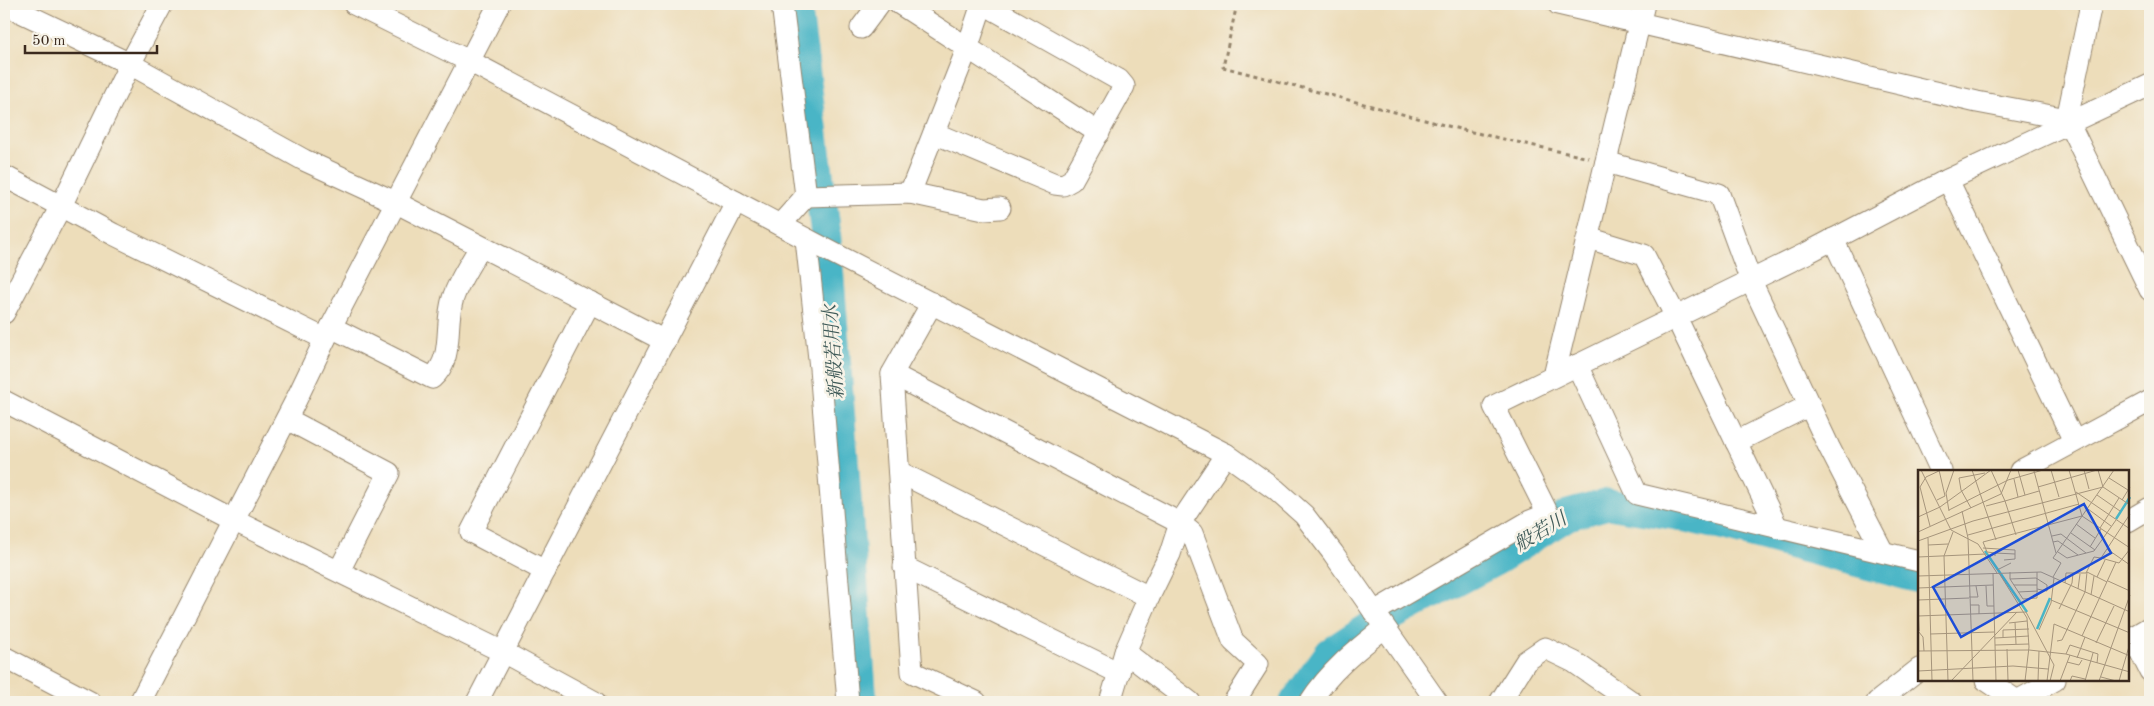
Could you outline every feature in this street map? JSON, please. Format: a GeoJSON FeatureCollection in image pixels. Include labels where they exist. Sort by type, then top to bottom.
{"type":"FeatureCollection","features":[{"type":"Feature","properties":{"kind":"street"},"geometry":{"type":"LineString","coordinates":[[4,4],[130,64],[304,160],[396,202],[665,341]]}},
{"type":"Feature","properties":{"kind":"street"},"geometry":{"type":"LineString","coordinates":[[4,313],[61,206],[130,64],[162,4]]}},
{"type":"Feature","properties":{"kind":"street"},"geometry":{"type":"LineString","coordinates":[[354,4],[469,61],[818,246],[1226,454],[1276,490],[1304,515],[1333,553],[1437,702]]}},
{"type":"Feature","properties":{"kind":"street"},"geometry":{"type":"LineString","coordinates":[[140,702],[235,521],[328,333],[499,4]]}},
{"type":"Feature","properties":{"kind":"street"},"geometry":{"type":"LineString","coordinates":[[782,4],[806,196]]}},
{"type":"Feature","properties":{"kind":"street"},"geometry":{"type":"LineString","coordinates":[[861,28],[879,4]]}},
{"type":"Feature","properties":{"kind":"street"},"geometry":{"type":"LineString","coordinates":[[900,4],[1098,133]]}},
{"type":"Feature","properties":{"kind":"street"},"geometry":{"type":"LineString","coordinates":[[910,193],[983,4],[1119,80],[1124,86],[1072,180],[1063,185],[1055,184],[934,133]]}},
{"type":"Feature","properties":{"kind":"street"},"geometry":{"type":"LineString","coordinates":[[1558,4],[1642,13],[1977,102],[2068,122]]}},
{"type":"Feature","properties":{"kind":"street"},"geometry":{"type":"LineString","coordinates":[[2091,4],[2068,122],[2150,290]]}},
{"type":"Feature","properties":{"kind":"street"},"geometry":{"type":"LineString","coordinates":[[1554,376],[1642,13]]}},
{"type":"Feature","properties":{"kind":"street"},"geometry":{"type":"LineString","coordinates":[[1310,702],[1321,684],[1355,650],[1379,620],[1530,522],[1548,514],[1494,406],[1751,280],[1948,180],[2150,85]]}},
{"type":"Feature","properties":{"kind":"street"},"geometry":{"type":"LineString","coordinates":[[1606,162],[1719,194],[1751,280],[1883,552]]}},
{"type":"Feature","properties":{"kind":"street"},"geometry":{"type":"LineString","coordinates":[[4,176],[61,206],[328,333],[432,378],[440,371],[447,356],[447,322],[453,297],[480,247]]}},
{"type":"Feature","properties":{"kind":"street"},"geometry":{"type":"LineString","coordinates":[[1948,180],[2074,441]]}},
{"type":"Feature","properties":{"kind":"street"},"geometry":{"type":"LineString","coordinates":[[780,225],[806,196],[910,193],[984,209],[1000,208]]}},
{"type":"Feature","properties":{"kind":"street"},"geometry":{"type":"LineString","coordinates":[[477,702],[736,202]]}},
{"type":"Feature","properties":{"kind":"street"},"geometry":{"type":"LineString","coordinates":[[1588,238],[1644,254],[1777,528]]}},
{"type":"Feature","properties":{"kind":"street"},"geometry":{"type":"LineString","coordinates":[[1833,239],[1941,470]]}},
{"type":"Feature","properties":{"kind":"street"},"geometry":{"type":"LineString","coordinates":[[818,246],[820,368],[848,702]]}},
{"type":"Feature","properties":{"kind":"street"},"geometry":{"type":"LineString","coordinates":[[545,571],[471,532],[590,302]]}},
{"type":"Feature","properties":{"kind":"street"},"geometry":{"type":"LineString","coordinates":[[932,303],[907,344],[892,374],[912,672],[976,702]]}},
{"type":"Feature","properties":{"kind":"street"},"geometry":{"type":"LineString","coordinates":[[1576,365],[1637,494],[1918,561]]}},
{"type":"Feature","properties":{"kind":"street"},"geometry":{"type":"LineString","coordinates":[[892,374],[1180,523],[1192,533],[1233,641],[1258,664],[1234,702]]}},
{"type":"Feature","properties":{"kind":"street"},"geometry":{"type":"LineString","coordinates":[[4,401],[235,521],[503,652],[595,702]]}},
{"type":"Feature","properties":{"kind":"street"},"geometry":{"type":"LineString","coordinates":[[2022,470],[2150,401]]}},
{"type":"Feature","properties":{"kind":"street"},"geometry":{"type":"LineString","coordinates":[[1736,442],[1810,405]]}},
{"type":"Feature","properties":{"kind":"street"},"geometry":{"type":"LineString","coordinates":[[287,419],[390,473],[339,572]]}},
{"type":"Feature","properties":{"kind":"street"},"geometry":{"type":"LineString","coordinates":[[1110,702],[1126,652],[1149,597],[1170,554],[1180,523],[1226,454]]}},
{"type":"Feature","properties":{"kind":"street"},"geometry":{"type":"LineString","coordinates":[[899,472],[1149,597]]}},
{"type":"Feature","properties":{"kind":"street"},"geometry":{"type":"LineString","coordinates":[[2129,520],[2150,508]]}},
{"type":"Feature","properties":{"kind":"street"},"geometry":{"type":"LineString","coordinates":[[904,567],[1119,673]]}},
{"type":"Feature","properties":{"kind":"street"},"geometry":{"type":"LineString","coordinates":[[2137,635],[2150,671]]}},
{"type":"Feature","properties":{"kind":"street"},"geometry":{"type":"LineString","coordinates":[[1500,702],[1526,661],[1545,648],[1574,662],[1610,696],[1632,702]]}},
{"type":"Feature","properties":{"kind":"street"},"geometry":{"type":"LineString","coordinates":[[1126,652],[1190,702]]}},
{"type":"Feature","properties":{"kind":"street"},"geometry":{"type":"LineString","coordinates":[[4,658],[90,702]]}},
{"type":"Feature","properties":{"kind":"street"},"geometry":{"type":"LineString","coordinates":[[1877,702],[1918,670]]}},
{"type":"Feature","properties":{"kind":"street"},"geometry":{"type":"LineString","coordinates":[[1987,681],[2017,701],[2054,681]]}},
{"type":"Feature","properties":{"kind":"path"},"geometry":{"type":"LineString","coordinates":[[1237,4],[1223,67],[1463,130],[1606,162]]}},
{"type":"Feature","properties":{"kind":"waterway","name":"新般若用水"},"geometry":{"type":"LineString","coordinates":[[796,4],[825,227],[862,702]]}},
{"type":"Feature","properties":{"kind":"waterway","name":"般若川"},"geometry":{"type":"LineString","coordinates":[[1295,702],[1330,653],[1368,628],[1500,558],[1568,515],[1608,504],[1677,515],[1729,527],[1918,578]]}}]}
